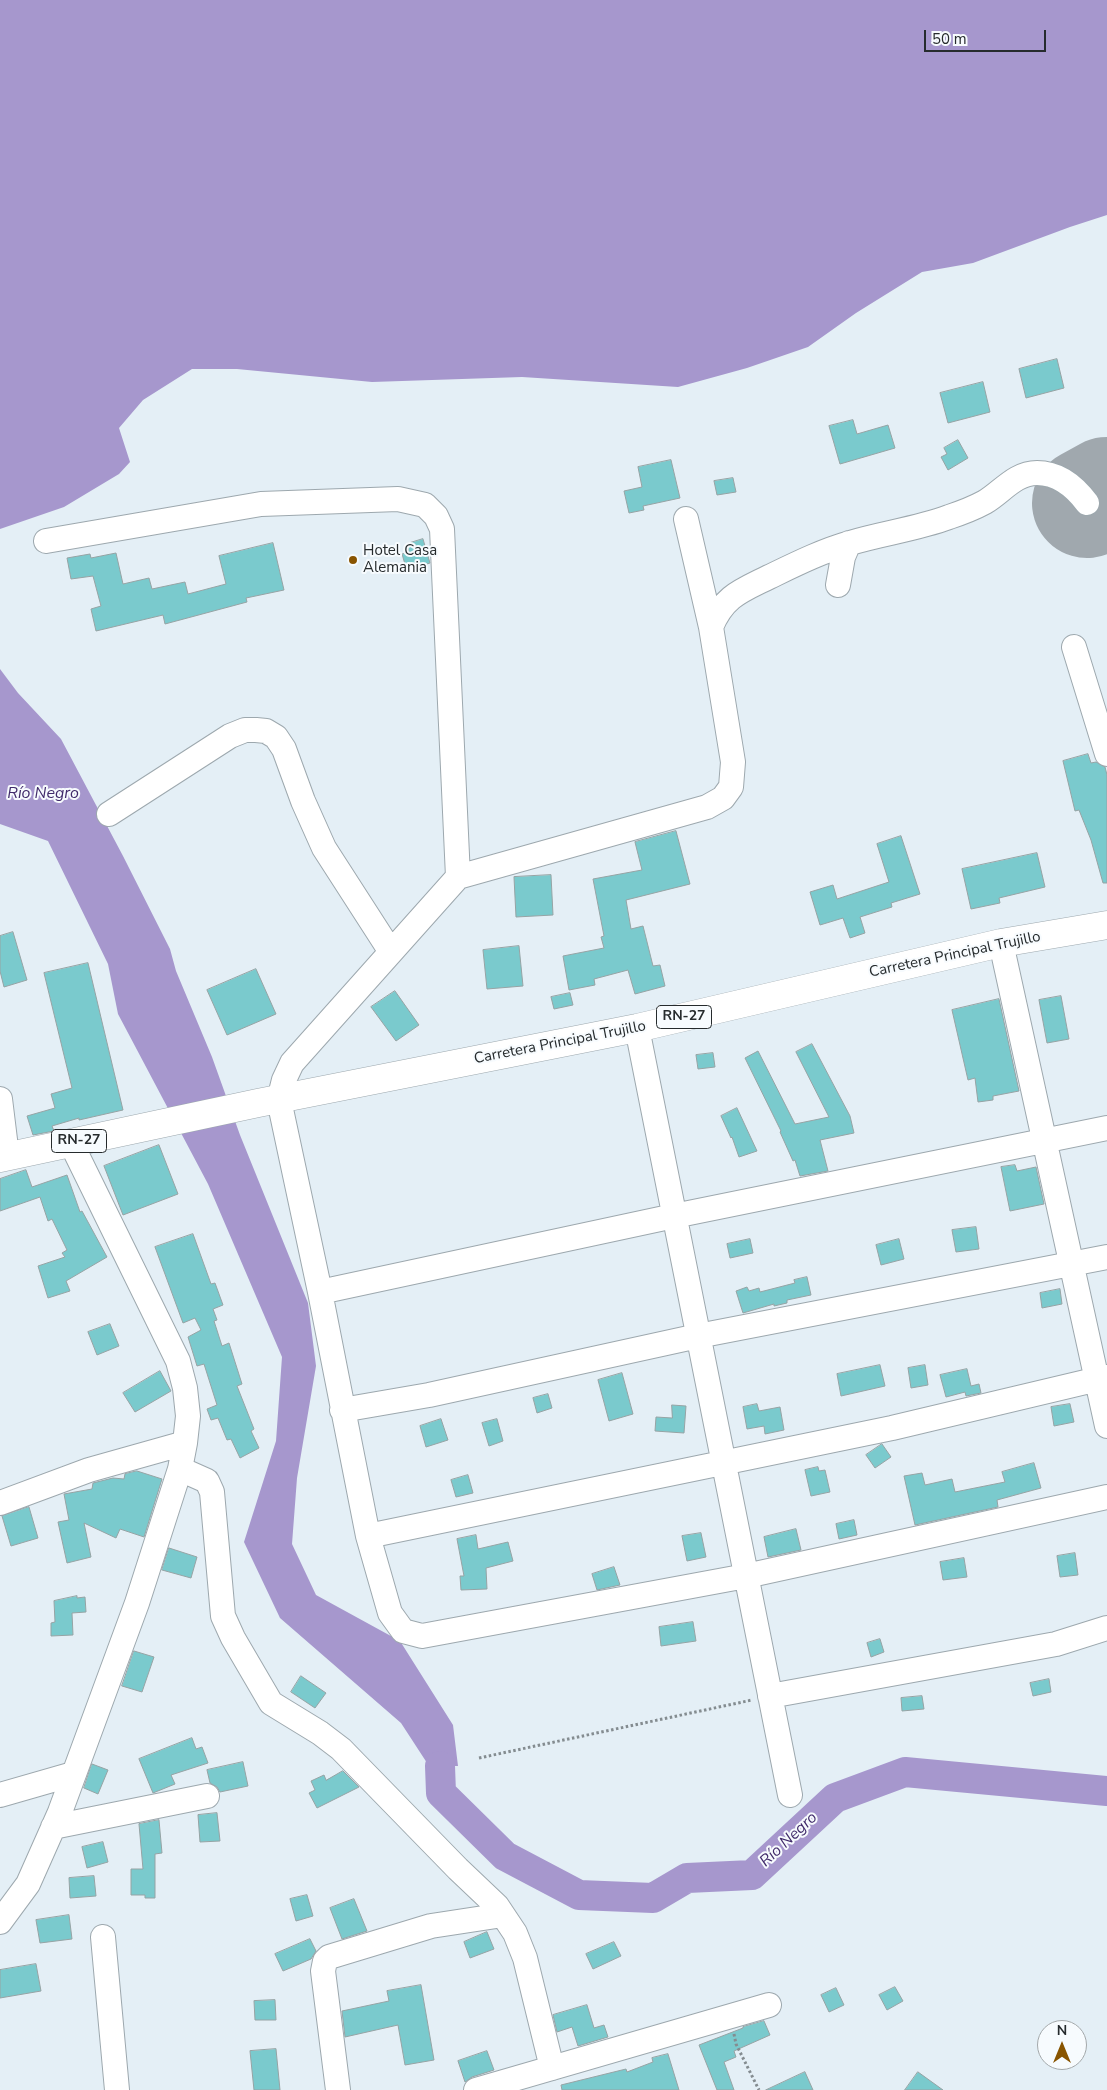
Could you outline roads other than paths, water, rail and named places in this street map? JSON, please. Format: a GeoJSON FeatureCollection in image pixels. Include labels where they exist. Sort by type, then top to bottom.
{"type":"FeatureCollection","features":[{"type":"Feature","properties":{"kind":"main road","name":"Carretera Principal Trujillo"},"geometry":{"type":"LineString","coordinates":[[71,1143],[269,1101],[637,1028],[1001,943],[1107,925]]}},
{"type":"Feature","properties":{"kind":"main road","name":"RN-27"},"geometry":{"type":"LineString","coordinates":[[4,1157],[71,1143]]}},
{"type":"Feature","properties":{"kind":"street"},"geometry":{"type":"LineString","coordinates":[[711,627],[718,610],[732,597],[809,557],[849,543],[925,525],[949,517],[985,502],[1014,480],[1035,473],[1051,474],[1062,480],[1080,494],[1087,503]]}},
{"type":"Feature","properties":{"kind":"street"},"geometry":{"type":"LineString","coordinates":[[46,541],[261,504],[398,500],[425,505],[436,516],[442,529],[458,877]]}},
{"type":"Feature","properties":{"kind":"street"},"geometry":{"type":"LineString","coordinates":[[686,519],[711,627],[733,762],[731,787],[723,798],[707,807],[458,877],[292,1063],[284,1080],[269,1101],[320,1292],[368,1536],[390,1613],[404,1631],[422,1636],[746,1576],[1107,1498]]}},
{"type":"Feature","properties":{"kind":"street"},"geometry":{"type":"LineString","coordinates":[[838,586],[843,557],[849,543]]}},
{"type":"Feature","properties":{"kind":"street"},"geometry":{"type":"LineString","coordinates":[[1074,647],[1107,754]]}},
{"type":"Feature","properties":{"kind":"street"},"geometry":{"type":"LineString","coordinates":[[109,814],[230,736],[245,730],[266,731],[276,737],[284,749],[303,801],[324,848],[391,952]]}},
{"type":"Feature","properties":{"kind":"street"},"geometry":{"type":"LineString","coordinates":[[1001,943],[1072,1264],[1102,1378],[1107,1426]]}},
{"type":"Feature","properties":{"kind":"street"},"geometry":{"type":"LineString","coordinates":[[637,1028],[790,1795]]}},
{"type":"Feature","properties":{"kind":"street"},"geometry":{"type":"LineString","coordinates":[[0,1099],[4,1157]]}},
{"type":"Feature","properties":{"kind":"street"},"geometry":{"type":"LineString","coordinates":[[320,1292],[674,1216],[1107,1128]]}},
{"type":"Feature","properties":{"kind":"street"},"geometry":{"type":"LineString","coordinates":[[0,1922],[28,1884],[54,1826],[74,1774],[137,1603],[180,1469],[188,1416],[185,1388],[178,1361],[71,1143]]}},
{"type":"Feature","properties":{"kind":"street"},"geometry":{"type":"LineString","coordinates":[[342,1410],[429,1395],[698,1336],[1107,1256]]}},
{"type":"Feature","properties":{"kind":"street"},"geometry":{"type":"LineString","coordinates":[[368,1536],[892,1428],[1102,1378]]}},
{"type":"Feature","properties":{"kind":"street"},"geometry":{"type":"LineString","coordinates":[[0,1503],[89,1470],[185,1443]]}},
{"type":"Feature","properties":{"kind":"street"},"geometry":{"type":"LineString","coordinates":[[180,1469],[207,1481],[212,1492],[224,1616],[259,1685],[271,1703],[320,1733],[341,1749],[458,1869],[497,1906],[515,1933],[525,1958],[552,2068]]}},
{"type":"Feature","properties":{"kind":"street"},"geometry":{"type":"LineString","coordinates":[[770,1696],[1056,1644],[1107,1628]]}},
{"type":"Feature","properties":{"kind":"street"},"geometry":{"type":"LineString","coordinates":[[0,1795],[74,1774]]}},
{"type":"Feature","properties":{"kind":"street"},"geometry":{"type":"LineString","coordinates":[[54,1826],[207,1796]]}},
{"type":"Feature","properties":{"kind":"street"},"geometry":{"type":"LineString","coordinates":[[338,2090],[323,1971],[325,1961],[329,1957],[431,1926],[503,1915]]}},
{"type":"Feature","properties":{"kind":"street"},"geometry":{"type":"LineString","coordinates":[[103,1937],[117,2090]]}},
{"type":"Feature","properties":{"kind":"street"},"geometry":{"type":"LineString","coordinates":[[476,2090],[511,2085],[552,2068],[769,2005]]}},
{"type":"Feature","properties":{"kind":"water"},"geometry":{"type":"Polygon","coordinates":[[[0,0],[1107,0],[1107,215],[973,263],[922,272],[856,313],[808,347],[747,368],[678,387],[522,377],[372,382],[237,369],[192,369],[143,400],[119,428],[130,462],[119,474],[64,507],[0,529],[0,0]]]}},
{"type":"Feature","properties":{"kind":"water","name":"Río Negro"},"geometry":{"type":"Polygon","coordinates":[[[0,669],[18,693],[61,739],[170,949],[176,971],[212,1057],[240,1135],[308,1303],[316,1366],[297,1478],[292,1544],[316,1595],[400,1641],[453,1725],[458,1766],[429,1766],[401,1723],[280,1618],[244,1542],[276,1441],[282,1357],[208,1184],[118,1014],[108,964],[48,841],[0,824],[0,669]]]}},
{"type":"Feature","properties":{"kind":"waterway","name":"Río Negro"},"geometry":{"type":"LineString","coordinates":[[440,1766],[441,1793],[505,1856],[579,1895],[653,1898],[687,1878],[752,1875],[835,1798],[905,1772],[1107,1791]]}},
{"type":"Feature","properties":{"kind":"place","name":"Hotel Casa Alemania"},"geometry":{"type":"Point","coordinates":[353,560]}}]}
